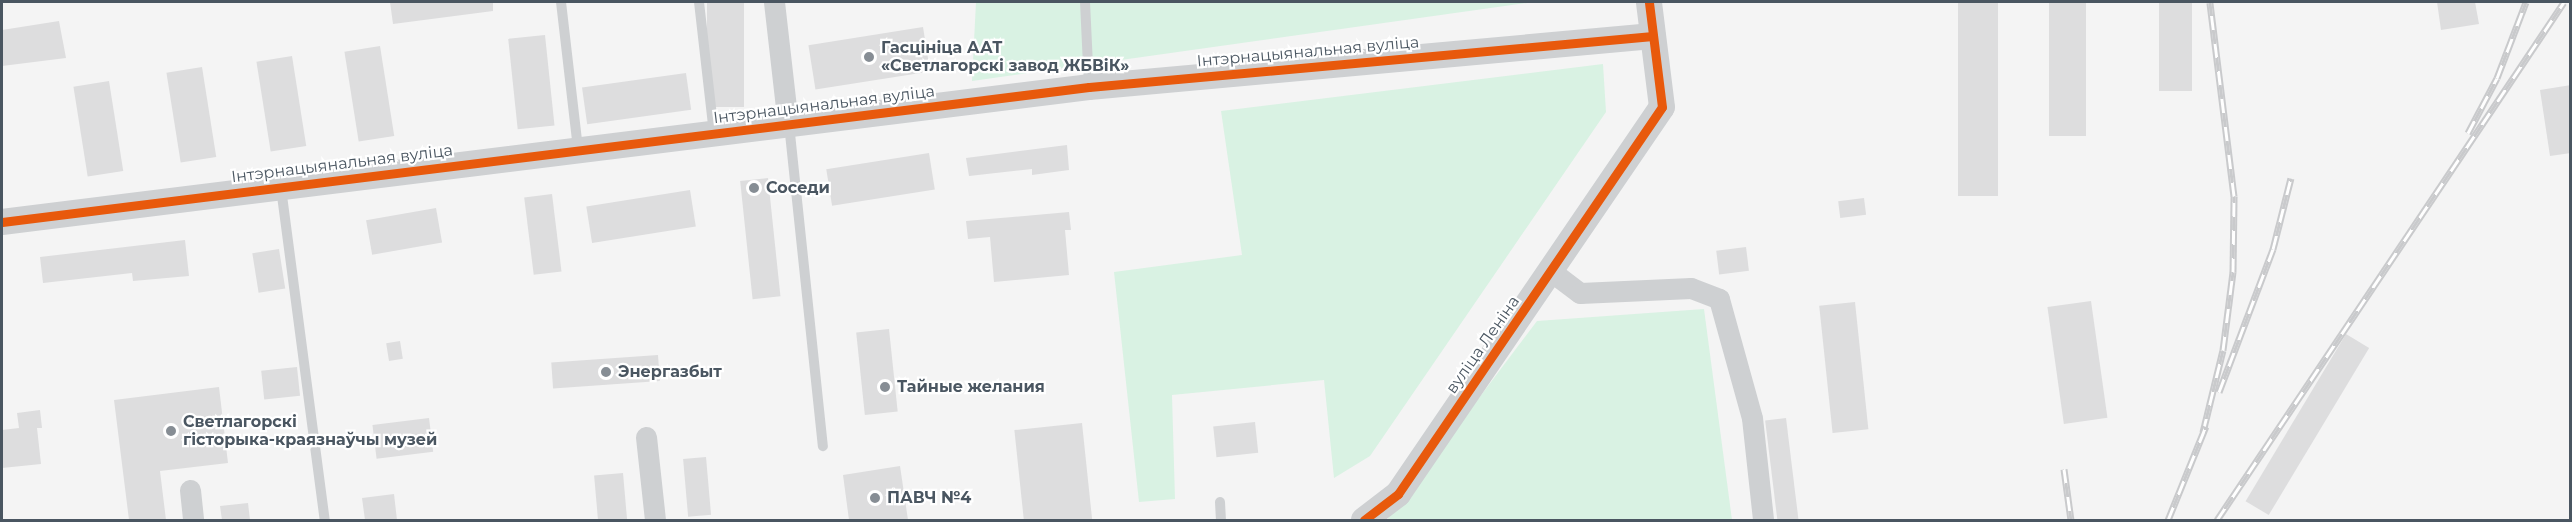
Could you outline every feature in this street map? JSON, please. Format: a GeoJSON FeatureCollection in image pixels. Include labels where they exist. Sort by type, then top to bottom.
{"type":"FeatureCollection","features":[{"type":"Feature","properties":{"kind":"street"},"geometry":{"type":"LineString","coordinates":[[774,2],[789,124]]}},
{"type":"Feature","properties":{"kind":"street","name":"вуліца Леніна"},"geometry":{"type":"LineString","coordinates":[[1364,520],[1398,494],[1617,178],[1662,107],[1649,2]]}},
{"type":"Feature","properties":{"kind":"street","name":"Інтэрнацыянальная вуліца"},"geometry":{"type":"LineString","coordinates":[[2,222],[1089,87],[1653,36]]}},
{"type":"Feature","properties":{"kind":"street"},"geometry":{"type":"LineString","coordinates":[[1552,272],[1580,293],[1691,288],[1719,299],[1752,418],[1763,520]]}},
{"type":"Feature","properties":{"kind":"street"},"geometry":{"type":"LineString","coordinates":[[646,437],[655,520]]}},
{"type":"Feature","properties":{"kind":"street"},"geometry":{"type":"LineString","coordinates":[[190,490],[193,520]]}},
{"type":"Feature","properties":{"kind":"lane"},"geometry":{"type":"LineString","coordinates":[[561,2],[578,150]]}},
{"type":"Feature","properties":{"kind":"lane"},"geometry":{"type":"LineString","coordinates":[[699,2],[714,134]]}},
{"type":"Feature","properties":{"kind":"lane"},"geometry":{"type":"LineString","coordinates":[[1085,2],[1089,87]]}},
{"type":"Feature","properties":{"kind":"lane"},"geometry":{"type":"LineString","coordinates":[[789,124],[823,446]]}},
{"type":"Feature","properties":{"kind":"lane"},"geometry":{"type":"LineString","coordinates":[[281,186],[325,520]]}},
{"type":"Feature","properties":{"kind":"lane"},"geometry":{"type":"LineString","coordinates":[[1220,502],[1221,520]]}},
{"type":"Feature","properties":{"kind":"green space"},"geometry":{"type":"Polygon","coordinates":[[[976,2],[1534,2],[972,81],[976,2]]]}},
{"type":"Feature","properties":{"kind":"green space"},"geometry":{"type":"Polygon","coordinates":[[[1603,64],[1606,112],[1370,456],[1334,478],[1324,380],[1172,395],[1175,499],[1139,502],[1114,272],[1242,255],[1221,111],[1603,64]]]}},
{"type":"Feature","properties":{"kind":"green space"},"geometry":{"type":"Polygon","coordinates":[[[1704,309],[1732,520],[1387,520],[1537,321],[1704,309]]]}},
{"type":"Feature","properties":{"kind":"building"},"geometry":{"type":"Polygon","coordinates":[[[390,2],[493,2],[493,11],[393,24],[390,2]]]}},
{"type":"Feature","properties":{"kind":"building"},"geometry":{"type":"Polygon","coordinates":[[[707,2],[744,2],[744,107],[707,107],[707,2]]]}},
{"type":"Feature","properties":{"kind":"building"},"geometry":{"type":"Polygon","coordinates":[[[1958,2],[1998,2],[1998,196],[1958,196],[1958,2]]]}},
{"type":"Feature","properties":{"kind":"building"},"geometry":{"type":"Polygon","coordinates":[[[2049,2],[2086,2],[2086,136],[2049,136],[2049,2]]]}},
{"type":"Feature","properties":{"kind":"building"},"geometry":{"type":"Polygon","coordinates":[[[2159,2],[2192,2],[2192,91],[2159,91],[2159,2]]]}},
{"type":"Feature","properties":{"kind":"building"},"geometry":{"type":"Polygon","coordinates":[[[2437,2],[2475,2],[2479,24],[2441,30],[2437,2]]]}},
{"type":"Feature","properties":{"kind":"building"},"geometry":{"type":"Polygon","coordinates":[[[59,21],[66,58],[2,66],[2,30],[59,21]]]}},
{"type":"Feature","properties":{"kind":"building","name":"Гасцініца ААТ «Светлагорскі завод ЖБВіК»"},"geometry":{"type":"Polygon","coordinates":[[[923,27],[930,71],[815,90],[808,45],[923,27]]]}},
{"type":"Feature","properties":{"kind":"building"},"geometry":{"type":"Polygon","coordinates":[[[545,35],[555,126],[518,129],[508,39],[545,35]]]}},
{"type":"Feature","properties":{"kind":"building"},"geometry":{"type":"Polygon","coordinates":[[[380,46],[394,136],[359,142],[344,52],[380,46]]]}},
{"type":"Feature","properties":{"kind":"building"},"geometry":{"type":"Polygon","coordinates":[[[292,56],[306,146],[271,152],[256,62],[292,56]]]}},
{"type":"Feature","properties":{"kind":"building"},"geometry":{"type":"Polygon","coordinates":[[[202,67],[216,157],[181,163],[166,73],[202,67]]]}},
{"type":"Feature","properties":{"kind":"building"},"geometry":{"type":"Polygon","coordinates":[[[686,73],[691,110],[587,124],[582,88],[686,73]]]}},
{"type":"Feature","properties":{"kind":"building"},"geometry":{"type":"Polygon","coordinates":[[[109,81],[123,171],[88,177],[73,87],[109,81]]]}},
{"type":"Feature","properties":{"kind":"building"},"geometry":{"type":"Polygon","coordinates":[[[2571,85],[2571,153],[2550,156],[2540,90],[2571,85]]]}},
{"type":"Feature","properties":{"kind":"building"},"geometry":{"type":"Polygon","coordinates":[[[1067,145],[1069,170],[1032,175],[1032,169],[969,176],[966,158],[1067,145]]]}},
{"type":"Feature","properties":{"kind":"building"},"geometry":{"type":"Polygon","coordinates":[[[929,153],[935,190],[832,206],[826,169],[929,153]]]}},
{"type":"Feature","properties":{"kind":"building"},"geometry":{"type":"Polygon","coordinates":[[[768,178],[780,296],[753,299],[740,181],[768,178]]]}},
{"type":"Feature","properties":{"kind":"building"},"geometry":{"type":"Polygon","coordinates":[[[690,190],[696,227],[592,243],[586,206],[690,190]]]}},
{"type":"Feature","properties":{"kind":"building"},"geometry":{"type":"Polygon","coordinates":[[[552,194],[562,271],[534,275],[524,197],[552,194]]]}},
{"type":"Feature","properties":{"kind":"building"},"geometry":{"type":"Polygon","coordinates":[[[1864,198],[1866,215],[1840,218],[1838,201],[1864,198]]]}},
{"type":"Feature","properties":{"kind":"building"},"geometry":{"type":"Polygon","coordinates":[[[436,208],[442,242],[372,255],[366,220],[436,208]]]}},
{"type":"Feature","properties":{"kind":"building"},"geometry":{"type":"Polygon","coordinates":[[[1069,212],[1071,230],[1065,230],[1069,275],[994,282],[990,237],[968,239],[966,221],[1069,212]]]}},
{"type":"Feature","properties":{"kind":"building"},"geometry":{"type":"Polygon","coordinates":[[[185,240],[189,276],[133,281],[132,273],[43,283],[40,257],[185,240]]]}},
{"type":"Feature","properties":{"kind":"building"},"geometry":{"type":"Polygon","coordinates":[[[1746,247],[1749,271],[1719,274],[1716,251],[1746,247]]]}},
{"type":"Feature","properties":{"kind":"building"},"geometry":{"type":"Polygon","coordinates":[[[279,249],[285,289],[259,293],[252,253],[279,249]]]}},
{"type":"Feature","properties":{"kind":"building"},"geometry":{"type":"Polygon","coordinates":[[[2091,301],[2107,418],[2064,424],[2047,307],[2091,301]]]}},
{"type":"Feature","properties":{"kind":"building"},"geometry":{"type":"Polygon","coordinates":[[[1855,302],[1868,429],[1833,433],[1819,306],[1855,302]]]}},
{"type":"Feature","properties":{"kind":"building"},"geometry":{"type":"Polygon","coordinates":[[[889,329],[898,412],[865,415],[856,332],[889,329]]]}},
{"type":"Feature","properties":{"kind":"building"},"geometry":{"type":"Polygon","coordinates":[[[2346,334],[2369,348],[2269,515],[2246,501],[2346,334]]]}},
{"type":"Feature","properties":{"kind":"building"},"geometry":{"type":"Polygon","coordinates":[[[400,341],[403,359],[389,361],[386,343],[400,341]]]}},
{"type":"Feature","properties":{"kind":"building","name":"Энергазбыт"},"geometry":{"type":"Polygon","coordinates":[[[658,355],[660,381],[553,388],[551,362],[658,355]]]}},
{"type":"Feature","properties":{"kind":"building"},"geometry":{"type":"Polygon","coordinates":[[[297,367],[300,396],[264,400],[261,371],[297,367]]]}},
{"type":"Feature","properties":{"kind":"building","name":"Светлагорскі гісторыка-краязнаўчы музей"},"geometry":{"type":"Polygon","coordinates":[[[219,387],[228,463],[160,471],[166,520],[129,520],[114,400],[219,387]]]}},
{"type":"Feature","properties":{"kind":"building"},"geometry":{"type":"Polygon","coordinates":[[[40,410],[42,428],[37,428],[41,464],[2,468],[2,430],[19,428],[17,413],[40,410]]]}},
{"type":"Feature","properties":{"kind":"building"},"geometry":{"type":"Polygon","coordinates":[[[429,418],[433,452],[377,459],[372,425],[429,418]]]}},
{"type":"Feature","properties":{"kind":"building"},"geometry":{"type":"Polygon","coordinates":[[[1786,418],[1799,520],[1777,520],[1765,421],[1786,418]]]}},
{"type":"Feature","properties":{"kind":"building"},"geometry":{"type":"Polygon","coordinates":[[[1255,422],[1258,453],[1216,457],[1213,426],[1255,422]]]}},
{"type":"Feature","properties":{"kind":"building"},"geometry":{"type":"Polygon","coordinates":[[[1082,423],[1092,520],[1024,520],[1014,430],[1082,423]]]}},
{"type":"Feature","properties":{"kind":"building"},"geometry":{"type":"Polygon","coordinates":[[[706,457],[711,515],[688,517],[683,459],[706,457]]]}},
{"type":"Feature","properties":{"kind":"building","name":"ПАВЧ №4"},"geometry":{"type":"Polygon","coordinates":[[[900,466],[908,520],[849,520],[843,475],[900,466]]]}},
{"type":"Feature","properties":{"kind":"building"},"geometry":{"type":"Polygon","coordinates":[[[623,473],[627,520],[598,520],[594,476],[623,473]]]}},
{"type":"Feature","properties":{"kind":"building"},"geometry":{"type":"Polygon","coordinates":[[[394,494],[397,520],[365,520],[362,498],[394,494]]]}},
{"type":"Feature","properties":{"kind":"building"},"geometry":{"type":"Polygon","coordinates":[[[248,503],[250,520],[222,520],[220,506],[248,503]]]}},
{"type":"Feature","properties":{"kind":"railway"},"geometry":{"type":"LineString","coordinates":[[2203,432],[2223,350],[2233,272],[2234,196],[2210,2]]}},
{"type":"Feature","properties":{"kind":"railway"},"geometry":{"type":"LineString","coordinates":[[2468,133],[2497,78],[2526,2]]}},
{"type":"Feature","properties":{"kind":"railway"},"geometry":{"type":"LineString","coordinates":[[2217,520],[2564,2]]}},
{"type":"Feature","properties":{"kind":"railway"},"geometry":{"type":"LineString","coordinates":[[2219,392],[2273,249],[2291,178]]}},
{"type":"Feature","properties":{"kind":"railway"},"geometry":{"type":"LineString","coordinates":[[2168,520],[2206,426]]}},
{"type":"Feature","properties":{"kind":"railway"},"geometry":{"type":"LineString","coordinates":[[2064,469],[2071,520]]}},
{"type":"Feature","properties":{"kind":"cycle path"},"geometry":{"type":"LineString","coordinates":[[1364,520],[1398,494],[1662,107],[1649,2]]}},
{"type":"Feature","properties":{"kind":"cycle path"},"geometry":{"type":"LineString","coordinates":[[2,222],[1089,87],[1653,36]]}},
{"type":"Feature","properties":{"kind":"place","name":"Гасцініца ААТ «Светлагорскі завод ЖБВіК»"},"geometry":{"type":"Point","coordinates":[869,57]}},
{"type":"Feature","properties":{"kind":"place","name":"Соседи"},"geometry":{"type":"Point","coordinates":[754,188]}},
{"type":"Feature","properties":{"kind":"place","name":"Энергазбыт"},"geometry":{"type":"Point","coordinates":[606,372]}},
{"type":"Feature","properties":{"kind":"place","name":"Тайные желания"},"geometry":{"type":"Point","coordinates":[885,387]}},
{"type":"Feature","properties":{"kind":"place","name":"Светлагорскі гісторыка-краязнаўчы музей"},"geometry":{"type":"Point","coordinates":[171,431]}},
{"type":"Feature","properties":{"kind":"place","name":"ПАВЧ №4"},"geometry":{"type":"Point","coordinates":[875,498]}}]}
